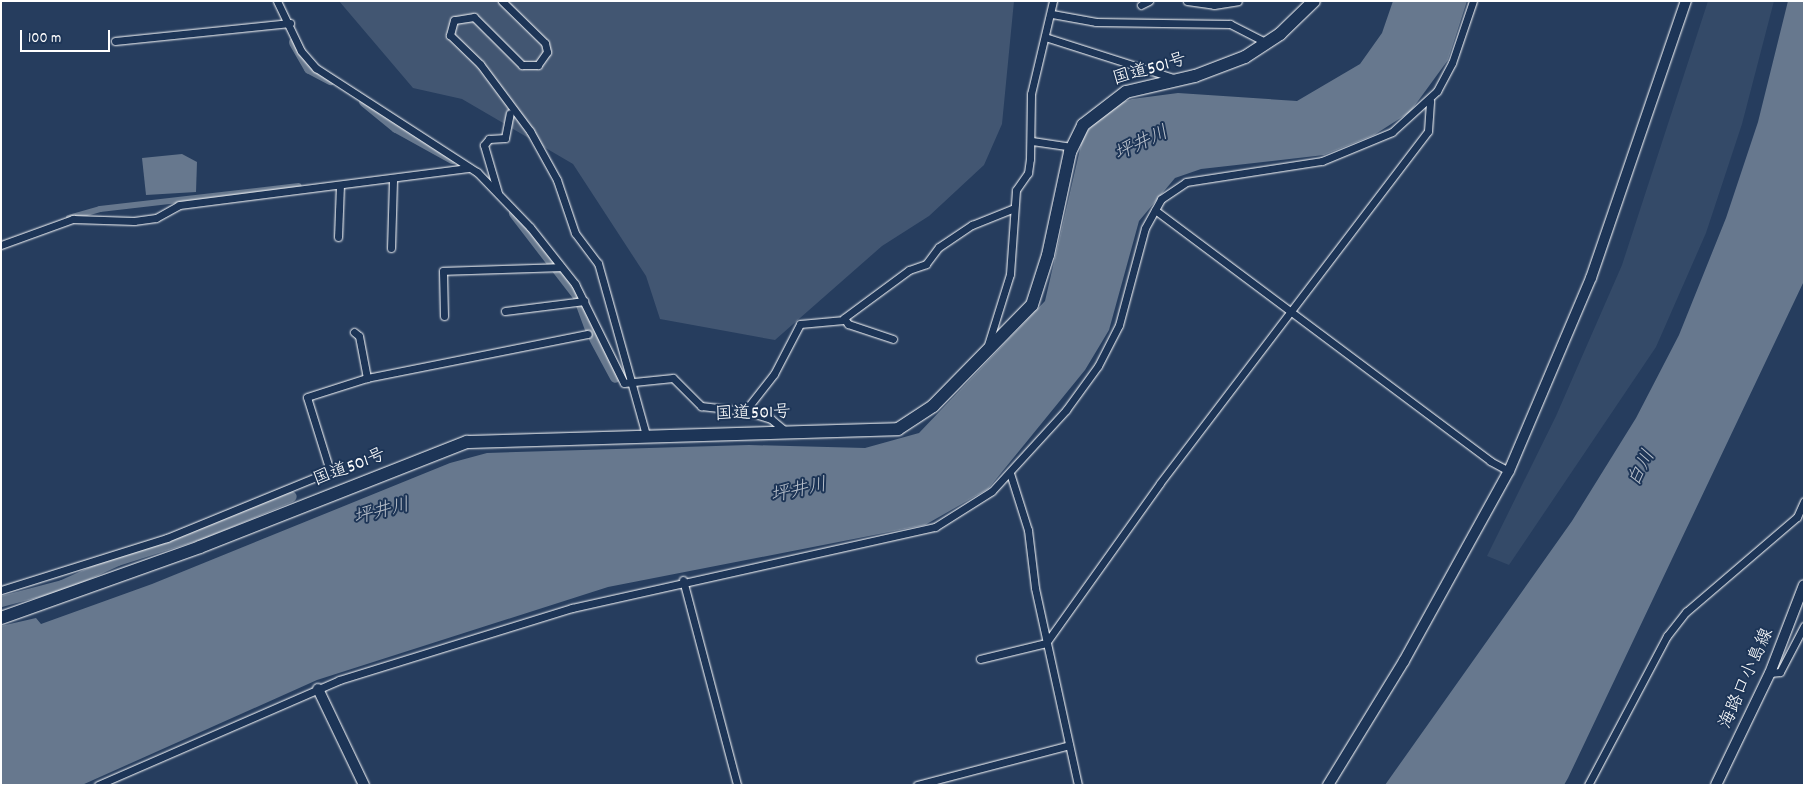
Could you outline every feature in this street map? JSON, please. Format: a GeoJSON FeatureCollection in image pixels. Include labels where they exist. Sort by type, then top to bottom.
{"type":"FeatureCollection","features":[{"type":"Feature","properties":{"kind":"highway","name":"国道501号"},"geometry":{"type":"LineString","coordinates":[[1,618],[200,547],[467,442],[784,430],[846,433],[898,429],[933,406],[1032,305],[1039,290],[1072,146],[1083,125],[1112,100],[1228,65],[1267,43],[1314,1]]}},
{"type":"Feature","properties":{"kind":"street"},"geometry":{"type":"LineString","coordinates":[[276,1],[301,51],[316,68],[469,168],[498,193],[559,268],[580,302],[618,379],[634,384],[673,378],[701,406],[745,411],[771,420],[784,430]]}},
{"type":"Feature","properties":{"kind":"street"},"geometry":{"type":"LineString","coordinates":[[502,1],[545,43],[547,52],[538,64],[522,65],[474,17],[454,20],[450,35],[480,64],[530,131],[557,180],[575,233],[604,276],[646,435]]}},
{"type":"Feature","properties":{"kind":"street"},"geometry":{"type":"LineString","coordinates":[[987,351],[1010,274],[1016,190],[1028,173],[1032,141],[1031,94],[1052,14],[1053,1]]}},
{"type":"Feature","properties":{"kind":"street"},"geometry":{"type":"LineString","coordinates":[[1141,5],[1149,1]]}},
{"type":"Feature","properties":{"kind":"street"},"geometry":{"type":"LineString","coordinates":[[1187,1],[1196,5],[1238,1]]}},
{"type":"Feature","properties":{"kind":"street"},"geometry":{"type":"LineString","coordinates":[[98,785],[318,689],[572,608],[683,580],[935,527],[992,491],[1066,410],[1114,339],[1136,252],[1161,199],[1186,182],[1342,155],[1392,132],[1430,101],[1452,63],[1473,1]]}},
{"type":"Feature","properties":{"kind":"street"},"geometry":{"type":"LineString","coordinates":[[1328,785],[1409,653],[1509,471],[1591,278],[1686,1]]}},
{"type":"Feature","properties":{"kind":"street"},"geometry":{"type":"LineString","coordinates":[[1052,14],[1096,22],[1230,24],[1267,43]]}},
{"type":"Feature","properties":{"kind":"street"},"geometry":{"type":"LineString","coordinates":[[115,41],[288,23]]}},
{"type":"Feature","properties":{"kind":"street"},"geometry":{"type":"LineString","coordinates":[[1045,37],[1152,68],[1179,80]]}},
{"type":"Feature","properties":{"kind":"street"},"geometry":{"type":"LineString","coordinates":[[980,659],[1046,643],[1155,490],[1428,131],[1430,101]]}},
{"type":"Feature","properties":{"kind":"street"},"geometry":{"type":"LineString","coordinates":[[498,193],[484,145],[489,139],[505,138],[510,113]]}},
{"type":"Feature","properties":{"kind":"street"},"geometry":{"type":"LineString","coordinates":[[1032,141],[1072,146]]}},
{"type":"Feature","properties":{"kind":"street"},"geometry":{"type":"LineString","coordinates":[[1,245],[73,219],[134,222],[156,218],[179,205],[469,168]]}},
{"type":"Feature","properties":{"kind":"street"},"geometry":{"type":"LineString","coordinates":[[391,248],[393,179]]}},
{"type":"Feature","properties":{"kind":"street"},"geometry":{"type":"LineString","coordinates":[[338,237],[340,185]]}},
{"type":"Feature","properties":{"kind":"street"},"geometry":{"type":"LineString","coordinates":[[844,320],[909,270],[926,264],[939,247],[972,225],[1014,208]]}},
{"type":"Feature","properties":{"kind":"street"},"geometry":{"type":"LineString","coordinates":[[1155,210],[1509,471]]}},
{"type":"Feature","properties":{"kind":"street"},"geometry":{"type":"LineString","coordinates":[[444,316],[443,271],[559,268]]}},
{"type":"Feature","properties":{"kind":"street"},"geometry":{"type":"LineString","coordinates":[[505,310],[580,302]]}},
{"type":"Feature","properties":{"kind":"street"},"geometry":{"type":"LineString","coordinates":[[745,411],[774,374],[800,324],[844,320],[893,339]]}},
{"type":"Feature","properties":{"kind":"street"},"geometry":{"type":"LineString","coordinates":[[354,332],[360,336],[367,378]]}},
{"type":"Feature","properties":{"kind":"street"},"geometry":{"type":"LineString","coordinates":[[1,590],[86,567],[172,533],[184,532],[330,471],[308,397],[367,378],[588,334]]}},
{"type":"Feature","properties":{"kind":"street"},"geometry":{"type":"LineString","coordinates":[[1010,473],[1028,530],[1046,643],[1078,785]]}},
{"type":"Feature","properties":{"kind":"street"},"geometry":{"type":"LineString","coordinates":[[1588,785],[1667,636],[1686,612],[1798,517],[1804,501]]}},
{"type":"Feature","properties":{"kind":"street"},"geometry":{"type":"LineString","coordinates":[[683,580],[737,785]]}},
{"type":"Feature","properties":{"kind":"street","name":"海路口小島線"},"geometry":{"type":"LineString","coordinates":[[1716,785],[1770,673],[1804,585]]}},
{"type":"Feature","properties":{"kind":"street"},"geometry":{"type":"LineString","coordinates":[[1770,673],[1780,672],[1804,626]]}},
{"type":"Feature","properties":{"kind":"street"},"geometry":{"type":"LineString","coordinates":[[318,689],[364,785]]}},
{"type":"Feature","properties":{"kind":"street"},"geometry":{"type":"LineString","coordinates":[[917,785],[1069,745]]}},
{"type":"Feature","properties":{"kind":"shaded area"},"geometry":{"type":"Polygon","coordinates":[[[339,1],[1014,1],[1002,124],[984,165],[929,216],[882,246],[775,340],[660,319],[646,276],[573,164],[462,99],[413,88],[339,1]]]}},
{"type":"Feature","properties":{"kind":"shaded area"},"geometry":{"type":"Polygon","coordinates":[[[1708,1],[1774,1],[1742,124],[1706,233],[1656,347],[1509,565],[1487,556],[1556,416],[1622,265],[1708,1]]]}},
{"type":"Feature","properties":{"kind":"water","name":"坪井川"},"geometry":{"type":"Polygon","coordinates":[[[1393,1],[1467,1],[1448,60],[1410,112],[1374,135],[1324,155],[1201,169],[1175,178],[1139,221],[1109,330],[1085,370],[988,489],[925,525],[608,587],[317,680],[82,785],[1,785],[1,626],[36,618],[41,624],[152,584],[450,463],[487,453],[749,445],[865,448],[919,433],[1045,301],[1083,136],[1108,107],[1132,99],[1178,93],[1297,101],[1360,64],[1382,33],[1393,1]]]}},
{"type":"Feature","properties":{"kind":"water","name":"白川"},"geometry":{"type":"Polygon","coordinates":[[[1788,1],[1804,1],[1804,281],[1568,778],[1564,785],[1385,785],[1572,521],[1636,418],[1679,335],[1726,218],[1758,122],[1788,1]]]}},
{"type":"Feature","properties":{"kind":"water"},"geometry":{"type":"Polygon","coordinates":[[[182,154],[197,162],[196,192],[146,195],[142,158],[182,154]]]}},
{"type":"Feature","properties":{"kind":"waterway"},"geometry":{"type":"LineString","coordinates":[[294,42],[309,68],[330,79]]}},
{"type":"Feature","properties":{"kind":"waterway"},"geometry":{"type":"LineString","coordinates":[[364,101],[396,127],[452,158]]}},
{"type":"Feature","properties":{"kind":"waterway"},"geometry":{"type":"LineString","coordinates":[[69,218],[100,209],[299,186]]}},
{"type":"Feature","properties":{"kind":"waterway"},"geometry":{"type":"LineString","coordinates":[[514,213],[578,296],[591,332]]}},
{"type":"Feature","properties":{"kind":"waterway"},"geometry":{"type":"LineString","coordinates":[[594,338],[615,377]]}},
{"type":"Feature","properties":{"kind":"waterway"},"geometry":{"type":"LineString","coordinates":[[1,601],[62,585],[117,560],[202,533],[291,496]]}}]}
